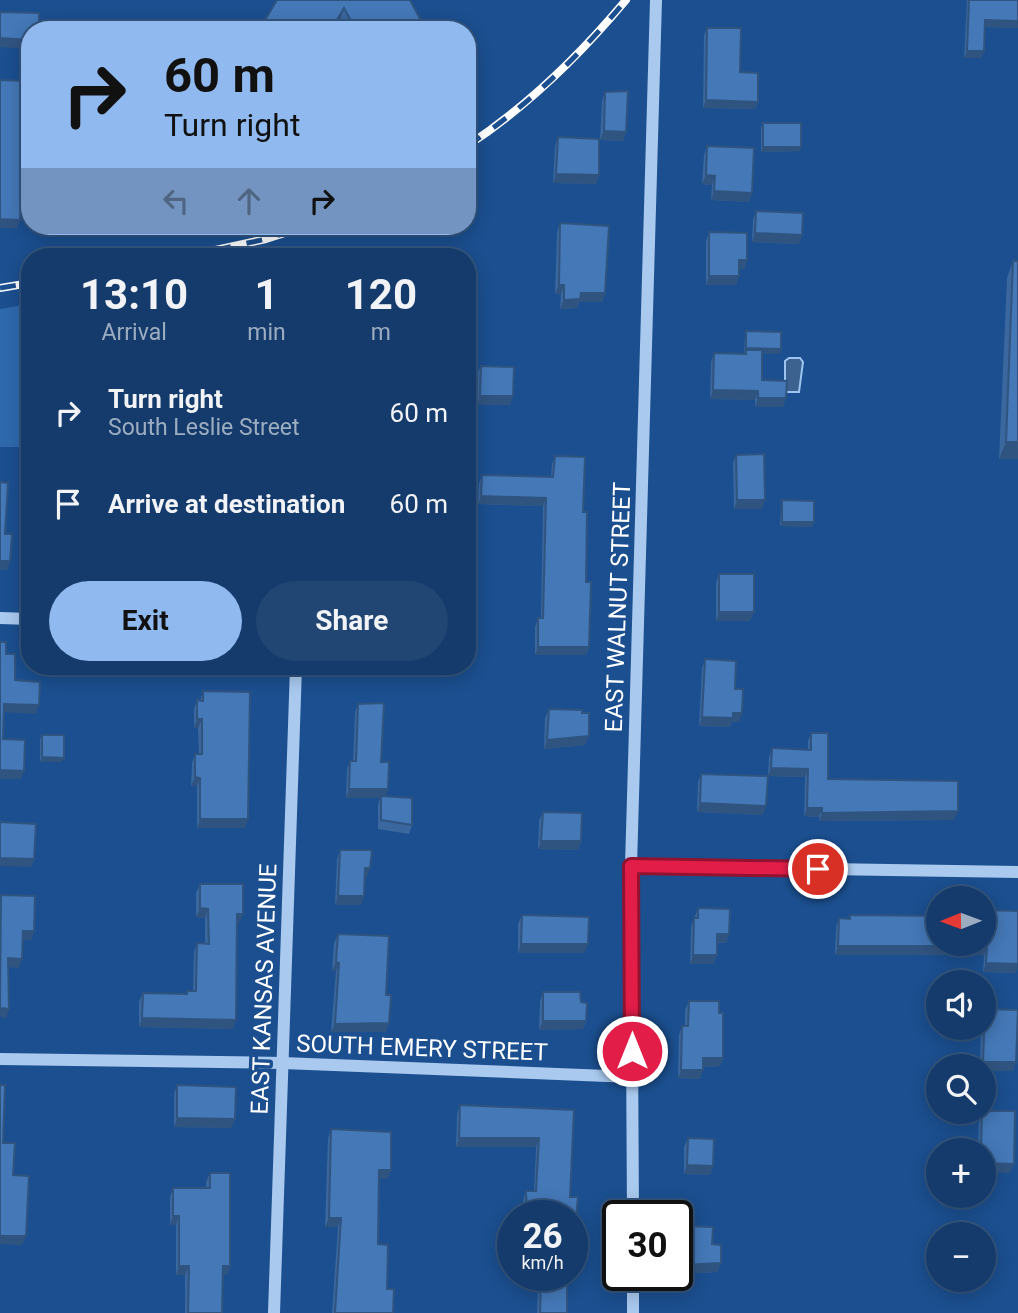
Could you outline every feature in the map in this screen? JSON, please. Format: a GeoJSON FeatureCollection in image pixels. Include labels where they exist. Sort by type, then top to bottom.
{"type":"FeatureCollection","features":[{"type":"Feature","properties":{"kind":"street","name":"EAST WALNUT STREET"},"geometry":{"type":"LineString","coordinates":[[633,1200],[631,866],[656,0]]}},
{"type":"Feature","properties":{"kind":"street"},"geometry":{"type":"LineString","coordinates":[[0,618],[21,619]]}},
{"type":"Feature","properties":{"kind":"street","name":"EAST KANSAS AVENUE"},"geometry":{"type":"LineString","coordinates":[[274,1313],[296,675]]}},
{"type":"Feature","properties":{"kind":"street"},"geometry":{"type":"LineString","coordinates":[[631,866],[1018,872]]}},
{"type":"Feature","properties":{"kind":"street","name":"SOUTH EMERY STREET"},"geometry":{"type":"LineString","coordinates":[[0,1059],[283,1063],[632,1077]]}},
{"type":"Feature","properties":{"kind":"street"},"geometry":{"type":"LineString","coordinates":[[633,1291],[633,1313]]}},
{"type":"Feature","properties":{"kind":"shaded area"},"geometry":{"type":"Polygon","coordinates":[[[21,306],[21,447],[0,447],[0,309],[21,306]]]}},
{"type":"Feature","properties":{"kind":"shaded area"},"geometry":{"type":"Polygon","coordinates":[[[789,358],[800,358],[803,362],[799,392],[785,392],[785,361],[789,358]]]}},
{"type":"Feature","properties":{"kind":"building"},"geometry":{"type":"Polygon","coordinates":[[[277,0],[410,0],[421,21],[351,21],[344,8],[336,21],[264,21],[277,0]]]}},
{"type":"Feature","properties":{"kind":"building"},"geometry":{"type":"Polygon","coordinates":[[[969,0],[1018,0],[1018,21],[985,20],[984,51],[967,51],[969,0]]]}},
{"type":"Feature","properties":{"kind":"building"},"geometry":{"type":"Polygon","coordinates":[[[0,12],[39,13],[39,21],[21,21],[21,39],[0,38],[0,12]]]}},
{"type":"Feature","properties":{"kind":"building"},"geometry":{"type":"Polygon","coordinates":[[[707,28],[741,28],[740,72],[758,73],[758,102],[706,100],[707,28]]]}},
{"type":"Feature","properties":{"kind":"building"},"geometry":{"type":"Polygon","coordinates":[[[0,80],[21,81],[20,220],[0,219],[0,80]]]}},
{"type":"Feature","properties":{"kind":"building"},"geometry":{"type":"Polygon","coordinates":[[[628,91],[626,132],[604,131],[605,92],[628,91]]]}},
{"type":"Feature","properties":{"kind":"building"},"geometry":{"type":"Polygon","coordinates":[[[763,123],[801,123],[801,147],[763,147],[763,123]]]}},
{"type":"Feature","properties":{"kind":"building"},"geometry":{"type":"Polygon","coordinates":[[[558,137],[599,139],[599,175],[556,174],[558,137]]]}},
{"type":"Feature","properties":{"kind":"building"},"geometry":{"type":"Polygon","coordinates":[[[707,146],[754,148],[752,193],[714,191],[715,176],[706,175],[707,146]]]}},
{"type":"Feature","properties":{"kind":"building"},"geometry":{"type":"Polygon","coordinates":[[[756,211],[803,213],[802,235],[755,233],[756,211]]]}},
{"type":"Feature","properties":{"kind":"building"},"geometry":{"type":"Polygon","coordinates":[[[560,223],[609,226],[605,293],[581,293],[580,299],[564,300],[564,285],[559,285],[560,223]]]}},
{"type":"Feature","properties":{"kind":"building"},"geometry":{"type":"Polygon","coordinates":[[[709,232],[747,233],[747,260],[739,260],[739,276],[709,276],[709,232]]]}},
{"type":"Feature","properties":{"kind":"building"},"geometry":{"type":"Polygon","coordinates":[[[1013,261],[1018,261],[1018,442],[1006,442],[1013,261]]]}},
{"type":"Feature","properties":{"kind":"building"},"geometry":{"type":"Polygon","coordinates":[[[746,331],[781,332],[781,349],[746,348],[746,331]]]}},
{"type":"Feature","properties":{"kind":"building"},"geometry":{"type":"Polygon","coordinates":[[[746,350],[762,350],[762,380],[787,381],[786,398],[758,398],[758,391],[713,390],[714,353],[746,354],[746,350]]]}},
{"type":"Feature","properties":{"kind":"building"},"geometry":{"type":"Polygon","coordinates":[[[481,366],[514,367],[513,396],[480,396],[481,366]]]}},
{"type":"Feature","properties":{"kind":"building"},"geometry":{"type":"Polygon","coordinates":[[[764,454],[765,500],[737,500],[736,455],[764,454]]]}},
{"type":"Feature","properties":{"kind":"building"},"geometry":{"type":"Polygon","coordinates":[[[555,456],[585,457],[583,512],[587,512],[586,582],[591,582],[589,647],[538,647],[538,618],[543,618],[546,498],[481,496],[482,475],[553,477],[555,456]]]}},
{"type":"Feature","properties":{"kind":"building"},"geometry":{"type":"Polygon","coordinates":[[[0,482],[8,483],[5,534],[12,534],[10,561],[0,561],[0,482]]]}},
{"type":"Feature","properties":{"kind":"building"},"geometry":{"type":"Polygon","coordinates":[[[782,500],[814,501],[814,522],[782,522],[782,500]]]}},
{"type":"Feature","properties":{"kind":"building"},"geometry":{"type":"Polygon","coordinates":[[[719,574],[754,574],[754,612],[719,612],[719,574]]]}},
{"type":"Feature","properties":{"kind":"building"},"geometry":{"type":"Polygon","coordinates":[[[0,642],[6,642],[6,654],[15,654],[15,680],[40,682],[39,705],[4,704],[3,739],[25,740],[24,771],[0,770],[0,642]]]}},
{"type":"Feature","properties":{"kind":"building"},"geometry":{"type":"Polygon","coordinates":[[[705,659],[736,661],[735,689],[743,689],[742,713],[733,713],[733,718],[702,717],[705,659]]]}},
{"type":"Feature","properties":{"kind":"building"},"geometry":{"type":"Polygon","coordinates":[[[203,691],[250,692],[248,819],[200,819],[200,778],[195,777],[195,754],[202,754],[202,719],[197,719],[197,700],[203,701],[203,691]]]}},
{"type":"Feature","properties":{"kind":"building"},"geometry":{"type":"Polygon","coordinates":[[[384,703],[381,762],[389,762],[388,789],[349,789],[350,761],[356,761],[358,704],[384,703]]]}},
{"type":"Feature","properties":{"kind":"building"},"geometry":{"type":"Polygon","coordinates":[[[549,709],[582,710],[582,713],[589,713],[589,736],[547,740],[549,709]]]}},
{"type":"Feature","properties":{"kind":"building"},"geometry":{"type":"Polygon","coordinates":[[[811,733],[828,733],[828,779],[958,781],[958,811],[822,813],[822,808],[807,808],[808,769],[771,768],[772,748],[811,750],[811,733]]]}},
{"type":"Feature","properties":{"kind":"building"},"geometry":{"type":"Polygon","coordinates":[[[42,735],[64,735],[64,758],[42,757],[42,735]]]}},
{"type":"Feature","properties":{"kind":"building"},"geometry":{"type":"Polygon","coordinates":[[[701,774],[768,776],[766,806],[700,803],[701,774]]]}},
{"type":"Feature","properties":{"kind":"building"},"geometry":{"type":"Polygon","coordinates":[[[381,796],[412,798],[412,825],[381,820],[381,796]]]}},
{"type":"Feature","properties":{"kind":"building"},"geometry":{"type":"Polygon","coordinates":[[[543,812],[582,813],[581,841],[541,841],[543,812]]]}},
{"type":"Feature","properties":{"kind":"building"},"geometry":{"type":"Polygon","coordinates":[[[0,822],[36,824],[34,859],[0,858],[0,822]]]}},
{"type":"Feature","properties":{"kind":"building"},"geometry":{"type":"Polygon","coordinates":[[[340,850],[372,850],[370,868],[365,868],[364,896],[338,896],[340,850]]]}},
{"type":"Feature","properties":{"kind":"building"},"geometry":{"type":"Polygon","coordinates":[[[200,884],[243,884],[243,914],[237,914],[236,1020],[142,1018],[143,993],[187,994],[187,991],[196,991],[197,943],[209,944],[208,909],[200,908],[200,884]]]}},
{"type":"Feature","properties":{"kind":"building"},"geometry":{"type":"Polygon","coordinates":[[[1,895],[35,896],[34,931],[23,931],[22,959],[8,958],[9,1009],[0,1008],[1,895]]]}},
{"type":"Feature","properties":{"kind":"building"},"geometry":{"type":"Polygon","coordinates":[[[698,908],[730,909],[729,934],[717,934],[717,955],[693,955],[694,918],[698,918],[698,908]]]}},
{"type":"Feature","properties":{"kind":"building"},"geometry":{"type":"Polygon","coordinates":[[[996,910],[1018,911],[1018,964],[986,963],[986,956],[996,956],[996,910]]]}},
{"type":"Feature","properties":{"kind":"building"},"geometry":{"type":"Polygon","coordinates":[[[522,915],[589,917],[588,944],[521,944],[522,915]]]}},
{"type":"Feature","properties":{"kind":"building"},"geometry":{"type":"Polygon","coordinates":[[[850,915],[926,916],[926,946],[838,946],[839,918],[850,919],[850,915]]]}},
{"type":"Feature","properties":{"kind":"building"},"geometry":{"type":"Polygon","coordinates":[[[338,934],[389,936],[386,995],[391,995],[389,1023],[335,1024],[338,934]]]}},
{"type":"Feature","properties":{"kind":"building"},"geometry":{"type":"Polygon","coordinates":[[[543,992],[580,992],[581,1002],[587,1003],[586,1021],[543,1021],[543,992]]]}},
{"type":"Feature","properties":{"kind":"building"},"geometry":{"type":"Polygon","coordinates":[[[689,1001],[719,1001],[719,1013],[723,1013],[723,1058],[703,1058],[703,1070],[681,1070],[682,1026],[688,1026],[689,1001]]]}},
{"type":"Feature","properties":{"kind":"building"},"geometry":{"type":"Polygon","coordinates":[[[996,1009],[1018,1010],[1016,1062],[996,1062],[996,1054],[983,1054],[984,1040],[996,1040],[996,1009]]]}},
{"type":"Feature","properties":{"kind":"building"},"geometry":{"type":"Polygon","coordinates":[[[0,1085],[5,1085],[3,1143],[15,1143],[13,1175],[29,1176],[26,1236],[0,1236],[0,1085]]]}},
{"type":"Feature","properties":{"kind":"building"},"geometry":{"type":"Polygon","coordinates":[[[177,1085],[236,1087],[235,1119],[177,1118],[177,1085]]]}},
{"type":"Feature","properties":{"kind":"building"},"geometry":{"type":"Polygon","coordinates":[[[460,1105],[574,1110],[570,1197],[578,1197],[578,1200],[526,1200],[526,1191],[536,1191],[539,1138],[459,1138],[460,1105]]]}},
{"type":"Feature","properties":{"kind":"building"},"geometry":{"type":"Polygon","coordinates":[[[996,1111],[1015,1111],[1014,1164],[996,1163],[996,1138],[981,1138],[982,1124],[996,1124],[996,1111]]]}},
{"type":"Feature","properties":{"kind":"building"},"geometry":{"type":"Polygon","coordinates":[[[331,1129],[391,1132],[391,1170],[379,1170],[378,1244],[388,1245],[387,1289],[394,1289],[393,1313],[335,1313],[341,1218],[329,1218],[331,1129]]]}},
{"type":"Feature","properties":{"kind":"building"},"geometry":{"type":"Polygon","coordinates":[[[688,1138],[714,1139],[713,1166],[687,1165],[688,1138]]]}},
{"type":"Feature","properties":{"kind":"building"},"geometry":{"type":"Polygon","coordinates":[[[210,1173],[230,1173],[230,1266],[223,1266],[222,1313],[188,1313],[189,1266],[179,1266],[179,1216],[173,1216],[173,1188],[210,1188],[210,1173]]]}},
{"type":"Feature","properties":{"kind":"building"},"geometry":{"type":"Polygon","coordinates":[[[693,1226],[713,1227],[712,1244],[721,1245],[721,1263],[693,1264],[693,1226]]]}},
{"type":"Feature","properties":{"kind":"building"},"geometry":{"type":"Polygon","coordinates":[[[541,1291],[567,1291],[567,1313],[540,1313],[541,1291]]]}},
{"type":"Feature","properties":{"kind":"railway"},"geometry":{"type":"LineString","coordinates":[[476,139],[552,79],[626,0]]}},
{"type":"Feature","properties":{"kind":"railway"},"geometry":{"type":"LineString","coordinates":[[225,248],[279,235]]}},
{"type":"Feature","properties":{"kind":"railway"},"geometry":{"type":"LineString","coordinates":[[0,288],[21,284]]}},
{"type":"Feature","properties":{"kind":"route"},"geometry":{"type":"LineString","coordinates":[[632,1051],[631,866],[818,869]]}}]}
